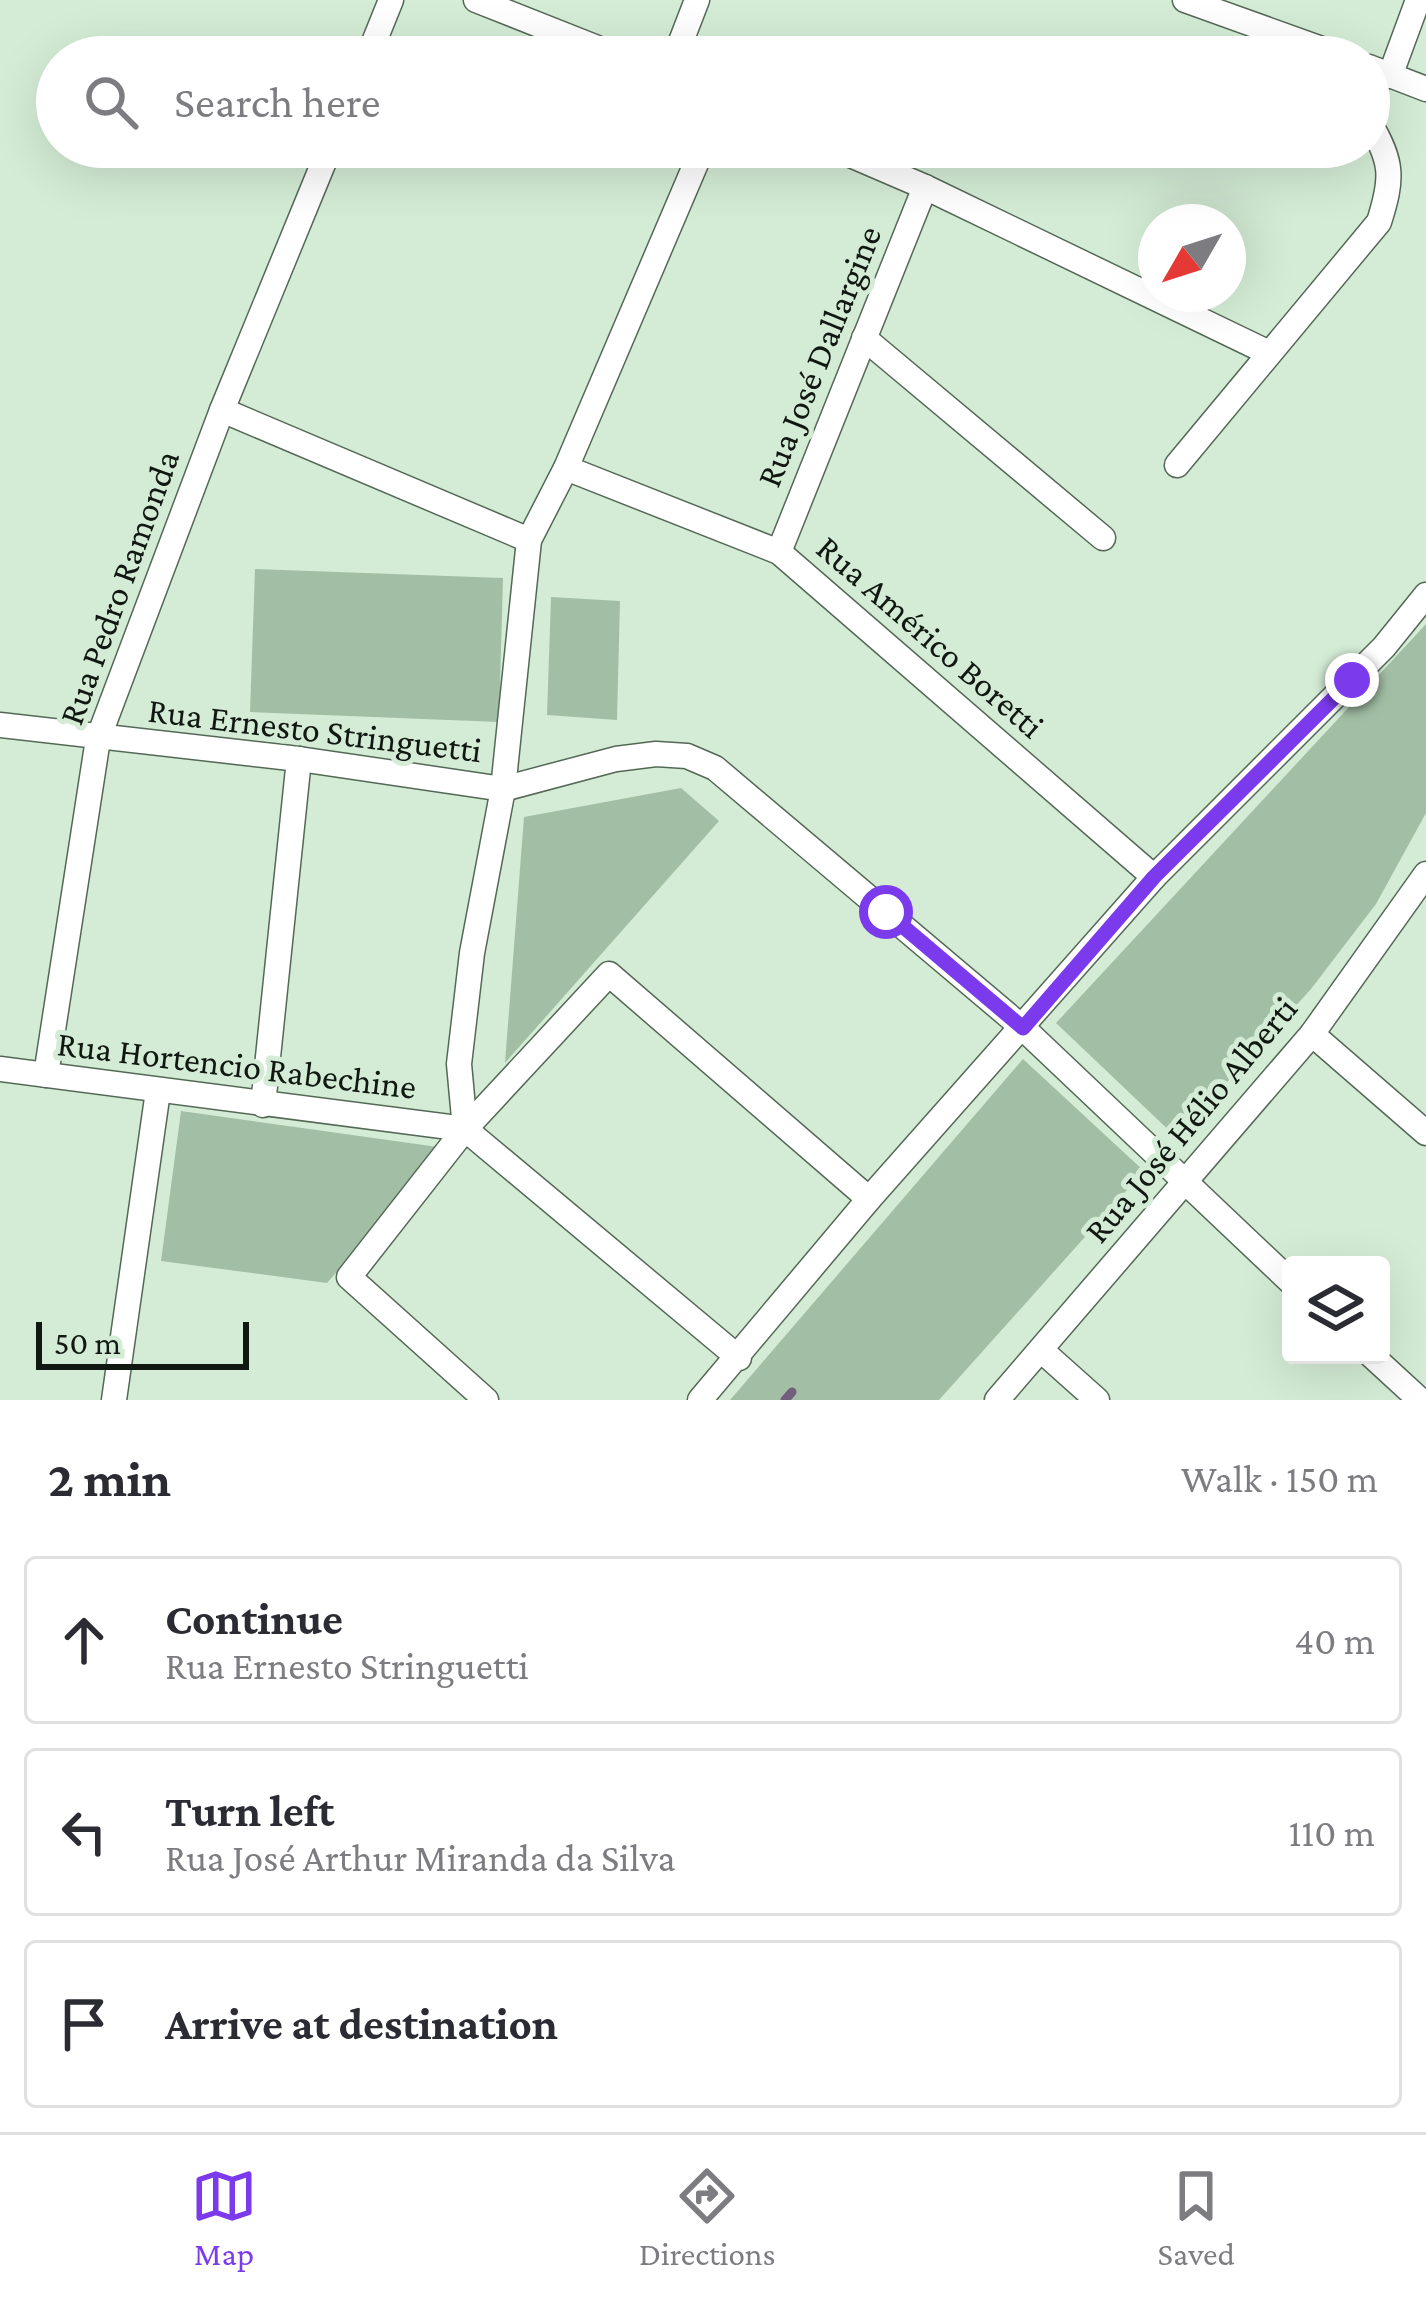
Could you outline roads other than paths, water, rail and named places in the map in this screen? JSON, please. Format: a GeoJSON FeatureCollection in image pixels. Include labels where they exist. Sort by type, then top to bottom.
{"type":"FeatureCollection","features":[{"type":"Feature","properties":{"kind":"street"},"geometry":{"type":"LineString","coordinates":[[376,36],[391,0]]}},
{"type":"Feature","properties":{"kind":"street"},"geometry":{"type":"LineString","coordinates":[[476,0],[567,36]]}},
{"type":"Feature","properties":{"kind":"street"},"geometry":{"type":"LineString","coordinates":[[683,36],[698,0]]}},
{"type":"Feature","properties":{"kind":"street"},"geometry":{"type":"LineString","coordinates":[[1185,0],[1284,36]]}},
{"type":"Feature","properties":{"kind":"street"},"geometry":{"type":"LineString","coordinates":[[1390,53],[1418,0]]}},
{"type":"Feature","properties":{"kind":"street"},"geometry":{"type":"LineString","coordinates":[[1390,76],[1426,89]]}},
{"type":"Feature","properties":{"kind":"street","name":"Rua Pedro Ramonda"},"geometry":{"type":"LineString","coordinates":[[46,1076],[98,739],[222,410],[321,168]]}},
{"type":"Feature","properties":{"kind":"street"},"geometry":{"type":"LineString","coordinates":[[695,168],[566,468],[529,540],[503,789],[472,953],[459,1064],[465,1129],[739,1358]]}},
{"type":"Feature","properties":{"kind":"street"},"geometry":{"type":"LineString","coordinates":[[880,168],[1269,353]]}},
{"type":"Feature","properties":{"kind":"street"},"geometry":{"type":"LineString","coordinates":[[1178,465],[1378,222],[1390,187],[1389,168]]}},
{"type":"Feature","properties":{"kind":"street","name":"Rua José Dallargine"},"geometry":{"type":"LineString","coordinates":[[779,552],[925,188]]}},
{"type":"Feature","properties":{"kind":"street"},"geometry":{"type":"LineString","coordinates":[[864,338],[1103,538]]}},
{"type":"Feature","properties":{"kind":"street"},"geometry":{"type":"LineString","coordinates":[[222,410],[529,540]]}},
{"type":"Feature","properties":{"kind":"street","name":"Rua Américo Boretti"},"geometry":{"type":"LineString","coordinates":[[566,468],[779,552],[1154,877]]}},
{"type":"Feature","properties":{"kind":"street"},"geometry":{"type":"LineString","coordinates":[[700,1400],[869,1198],[1154,877],[1384,647],[1426,595]]}},
{"type":"Feature","properties":{"kind":"street","name":"Rua Ernesto Stringuetti"},"geometry":{"type":"LineString","coordinates":[[0,725],[299,759],[503,789],[616,759],[687,756],[715,768],[1023,1028],[1282,1274]]}},
{"type":"Feature","properties":{"kind":"street"},"geometry":{"type":"LineString","coordinates":[[263,1106],[299,759]]}},
{"type":"Feature","properties":{"kind":"street","name":"Rua José Hélio Alberti"},"geometry":{"type":"LineString","coordinates":[[997,1400],[1312,1034],[1426,874]]}},
{"type":"Feature","properties":{"kind":"street"},"geometry":{"type":"LineString","coordinates":[[486,1400],[349,1277],[465,1129],[609,974],[869,1198]]}},
{"type":"Feature","properties":{"kind":"street"},"geometry":{"type":"LineString","coordinates":[[1312,1034],[1426,1133]]}},
{"type":"Feature","properties":{"kind":"street","name":"Rua Hortencio Rabechine"},"geometry":{"type":"LineString","coordinates":[[0,1069],[465,1129]]}},
{"type":"Feature","properties":{"kind":"street"},"geometry":{"type":"LineString","coordinates":[[113,1400],[158,1091]]}},
{"type":"Feature","properties":{"kind":"street"},"geometry":{"type":"LineString","coordinates":[[1041,1350],[1096,1400]]}},
{"type":"Feature","properties":{"kind":"street"},"geometry":{"type":"LineString","coordinates":[[1381,1364],[1420,1400]]}},
{"type":"Feature","properties":{"kind":"waterway"},"geometry":{"type":"LineString","coordinates":[[785,1400],[792,1392]]}}]}
